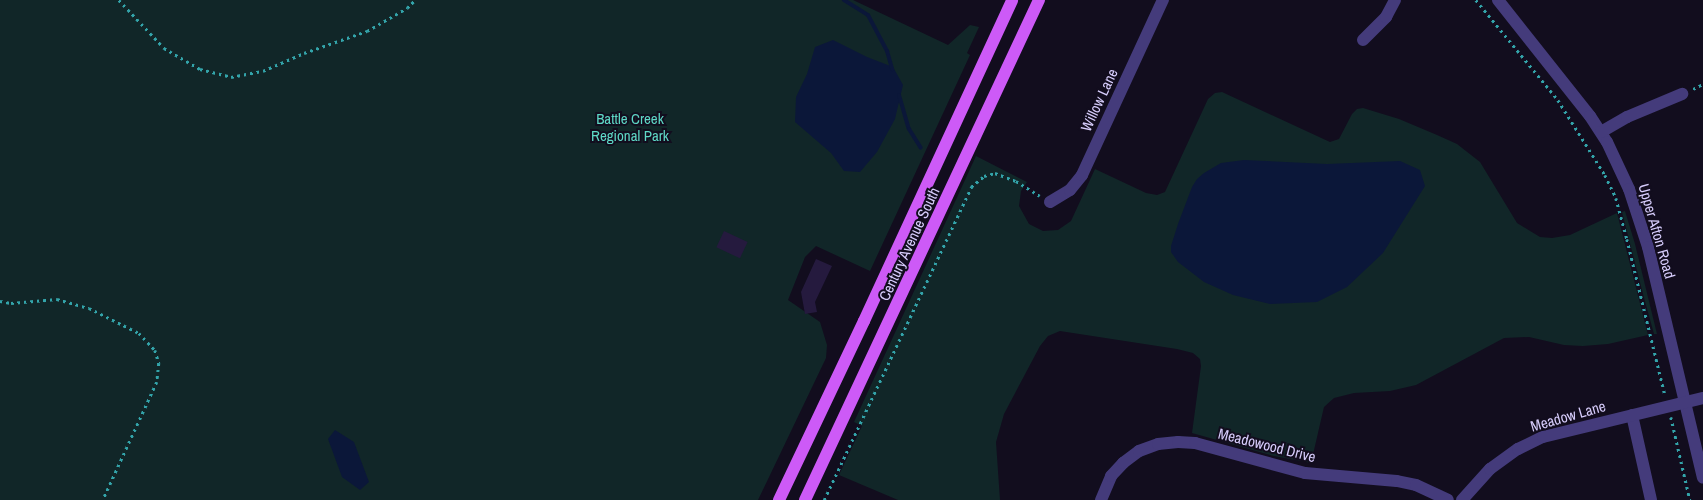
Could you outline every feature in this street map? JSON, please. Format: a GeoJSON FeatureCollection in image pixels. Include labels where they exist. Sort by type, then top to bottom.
{"type":"FeatureCollection","features":[{"type":"Feature","properties":{"kind":"main road","name":"Century Avenue South"},"geometry":{"type":"LineString","coordinates":[[779,500],[1012,0]]}},
{"type":"Feature","properties":{"kind":"main road","name":"Century Avenue South"},"geometry":{"type":"LineString","coordinates":[[805,500],[1039,0]]}},
{"type":"Feature","properties":{"kind":"street","name":"Willow Lane"},"geometry":{"type":"LineString","coordinates":[[1050,202],[1070,190],[1082,175],[1163,0]]}},
{"type":"Feature","properties":{"kind":"street"},"geometry":{"type":"LineString","coordinates":[[1363,40],[1386,17],[1395,0]]}},
{"type":"Feature","properties":{"kind":"street","name":"Upper Afton Road"},"geometry":{"type":"LineString","coordinates":[[1498,0],[1579,100],[1601,132],[1627,184],[1641,224],[1703,478]]}},
{"type":"Feature","properties":{"kind":"street"},"geometry":{"type":"LineString","coordinates":[[1601,132],[1627,117],[1682,94]]}},
{"type":"Feature","properties":{"kind":"street","name":"Meadow Lane"},"geometry":{"type":"LineString","coordinates":[[1462,500],[1490,469],[1518,449],[1543,437],[1703,398]]}},
{"type":"Feature","properties":{"kind":"street"},"geometry":{"type":"LineString","coordinates":[[1632,415],[1651,500]]}},
{"type":"Feature","properties":{"kind":"street","name":"Meadowood Drive"},"geometry":{"type":"LineString","coordinates":[[1101,500],[1111,476],[1131,457],[1139,451],[1158,444],[1178,442],[1195,443],[1305,473],[1397,482],[1416,486],[1448,500]]}},
{"type":"Feature","properties":{"kind":"path"},"geometry":{"type":"LineString","coordinates":[[119,0],[164,48],[200,69],[231,77],[263,71],[304,52],[367,31],[407,8],[415,0]]}},
{"type":"Feature","properties":{"kind":"path"},"geometry":{"type":"LineString","coordinates":[[1476,0],[1558,100],[1605,175],[1616,198],[1630,247],[1690,500]]}},
{"type":"Feature","properties":{"kind":"path"},"geometry":{"type":"LineString","coordinates":[[824,500],[973,184],[987,174],[998,174],[1021,183],[1050,202]]}},
{"type":"Feature","properties":{"kind":"path"},"geometry":{"type":"LineString","coordinates":[[0,301],[11,303],[57,299],[81,306],[139,333],[155,350],[159,363],[157,382],[103,500]]}},
{"type":"Feature","properties":{"kind":"green space","name":"Battle Creek Regional Park"},"geometry":{"type":"Polygon","coordinates":[[[0,0],[853,0],[948,45],[970,25],[979,27],[967,53],[970,55],[870,271],[816,246],[805,257],[788,300],[820,322],[827,345],[826,358],[758,500],[0,500],[0,0]]]}},
{"type":"Feature","properties":{"kind":"green space"},"geometry":{"type":"Polygon","coordinates":[[[1222,92],[1330,142],[1339,139],[1352,114],[1357,109],[1363,108],[1399,119],[1457,144],[1480,162],[1517,223],[1540,237],[1552,238],[1570,235],[1617,213],[1648,335],[1608,344],[1583,346],[1564,345],[1529,337],[1504,338],[1416,385],[1390,391],[1354,393],[1334,398],[1324,407],[1311,463],[1274,456],[1192,433],[1201,366],[1200,359],[1193,353],[1060,331],[1048,336],[1040,346],[1004,414],[996,442],[1000,500],[898,500],[839,475],[862,426],[854,422],[976,156],[1027,182],[1021,191],[1019,206],[1029,224],[1043,231],[1058,230],[1071,221],[1095,169],[1146,193],[1157,195],[1165,192],[1208,99],[1215,93],[1222,92]]]}},
{"type":"Feature","properties":{"kind":"green space"},"geometry":{"type":"Polygon","coordinates":[[[1625,211],[1657,334],[1654,334],[1643,294],[1622,212],[1625,211]]]}},
{"type":"Feature","properties":{"kind":"water"},"geometry":{"type":"Polygon","coordinates":[[[833,40],[867,57],[893,67],[903,85],[895,119],[877,152],[860,172],[844,171],[831,153],[795,122],[796,97],[807,74],[815,47],[833,40]]]}},
{"type":"Feature","properties":{"kind":"water"},"geometry":{"type":"Polygon","coordinates":[[[1244,160],[1327,164],[1400,161],[1420,170],[1425,186],[1383,253],[1347,287],[1317,302],[1270,304],[1233,295],[1204,282],[1178,262],[1171,252],[1178,224],[1197,179],[1221,163],[1244,160]]]}},
{"type":"Feature","properties":{"kind":"water"},"geometry":{"type":"Polygon","coordinates":[[[335,430],[354,442],[369,482],[360,490],[342,477],[328,439],[335,430]]]}},
{"type":"Feature","properties":{"kind":"building"},"geometry":{"type":"Polygon","coordinates":[[[724,231],[748,242],[740,258],[716,247],[724,231]]]}},
{"type":"Feature","properties":{"kind":"building"},"geometry":{"type":"Polygon","coordinates":[[[816,259],[832,266],[815,302],[817,312],[805,314],[801,292],[816,259]]]}},
{"type":"Feature","properties":{"kind":"waterway"},"geometry":{"type":"LineString","coordinates":[[844,0],[868,15],[887,51],[892,69]]}},
{"type":"Feature","properties":{"kind":"waterway"},"geometry":{"type":"LineString","coordinates":[[899,95],[909,129],[921,148]]}}]}
